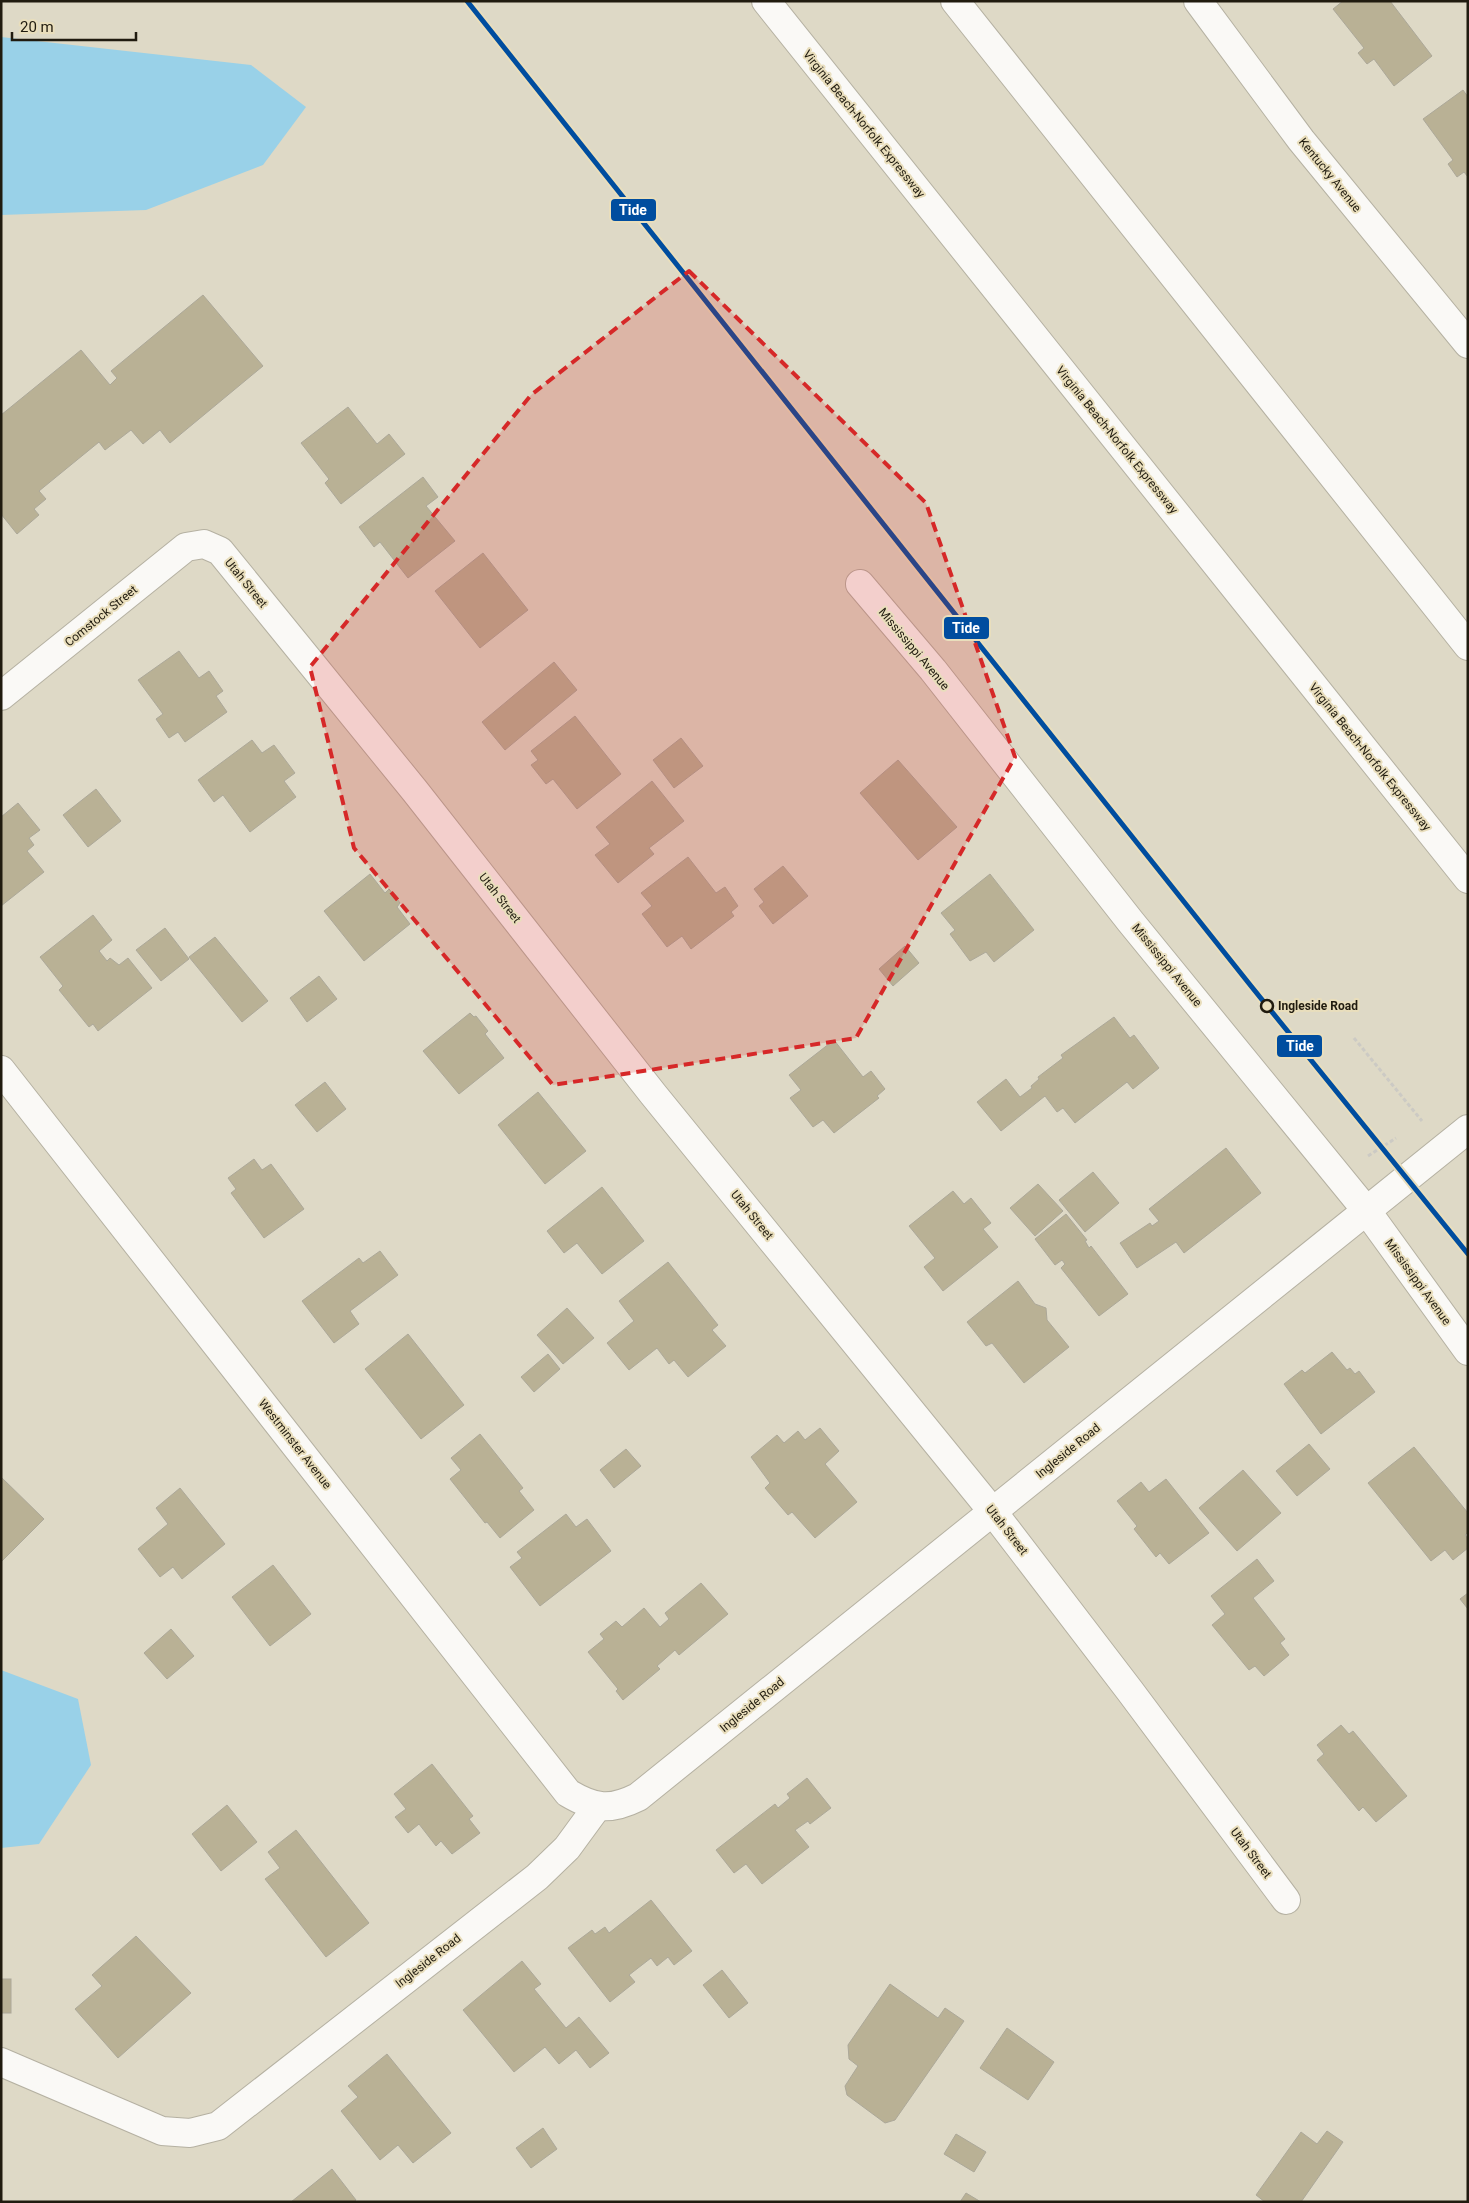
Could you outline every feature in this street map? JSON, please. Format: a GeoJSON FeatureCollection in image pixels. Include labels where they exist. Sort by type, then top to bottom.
{"type":"FeatureCollection","features":[{"type":"Feature","properties":{"kind":"main road","name":"Virginia Beach-Norfolk Expressway"},"geometry":{"type":"LineString","coordinates":[[766,1],[1468,879]]}},
{"type":"Feature","properties":{"kind":"main road"},"geometry":{"type":"LineString","coordinates":[[955,1],[1468,646]]}},
{"type":"Feature","properties":{"kind":"main road","name":"Kentucky Avenue"},"geometry":{"type":"LineString","coordinates":[[1198,1],[1301,140],[1468,344]]}},
{"type":"Feature","properties":{"kind":"main road","name":"Comstock Street"},"geometry":{"type":"LineString","coordinates":[[1,696],[13,678],[186,547],[204,544]]}},
{"type":"Feature","properties":{"kind":"main road","name":"Utah Street"},"geometry":{"type":"LineString","coordinates":[[204,544],[220,551],[415,790],[653,1094],[993,1512],[1286,1900]]}},
{"type":"Feature","properties":{"kind":"main road","name":"Mississippi Avenue"},"geometry":{"type":"LineString","coordinates":[[860,584],[933,670],[1130,921],[1366,1210],[1468,1351]]}},
{"type":"Feature","properties":{"kind":"main road","name":"Westminster Avenue"},"geometry":{"type":"LineString","coordinates":[[1,1070],[568,1793],[585,1803],[597,1807]]}},
{"type":"Feature","properties":{"kind":"main road","name":"Ingleside Road"},"geometry":{"type":"LineString","coordinates":[[1,2062],[162,2131],[190,2133],[218,2126],[537,1877],[567,1848],[597,1807],[621,1805],[638,1797],[1468,1129]]}},
{"type":"Feature","properties":{"kind":"path"},"geometry":{"type":"LineString","coordinates":[[1354,1038],[1443,1149]]}},
{"type":"Feature","properties":{"kind":"path"},"geometry":{"type":"LineString","coordinates":[[1414,1126],[1422,1121]]}},
{"type":"Feature","properties":{"kind":"path"},"geometry":{"type":"LineString","coordinates":[[1364,1158],[1397,1137]]}},
{"type":"Feature","properties":{"kind":"highlighted area"},"geometry":{"type":"Polygon","coordinates":[[[689,271],[926,503],[1015,757],[856,1038],[553,1085],[354,848],[310,667],[531,395],[689,271]]]}},
{"type":"Feature","properties":{"kind":"water"},"geometry":{"type":"Polygon","coordinates":[[[1,37],[251,65],[306,107],[263,165],[146,210],[1,215],[1,37]]]}},
{"type":"Feature","properties":{"kind":"water"},"geometry":{"type":"Polygon","coordinates":[[[1,1670],[78,1699],[91,1765],[39,1844],[1,1848],[1,1670]]]}},
{"type":"Feature","properties":{"kind":"building"},"geometry":{"type":"Polygon","coordinates":[[[1343,1],[1390,1],[1432,56],[1394,86],[1374,59],[1367,64],[1358,53],[1364,48],[1333,9],[1343,1]]]}},
{"type":"Feature","properties":{"kind":"building"},"geometry":{"type":"Polygon","coordinates":[[[1463,90],[1468,97],[1468,177],[1464,172],[1457,177],[1448,164],[1453,160],[1423,119],[1463,90]]]}},
{"type":"Feature","properties":{"kind":"building"},"geometry":{"type":"Polygon","coordinates":[[[203,295],[263,366],[170,443],[160,430],[143,444],[131,430],[105,450],[99,442],[39,491],[46,499],[34,509],[39,515],[17,534],[1,514],[1,415],[81,350],[110,385],[117,378],[111,371],[203,295]]]}},
{"type":"Feature","properties":{"kind":"building"},"geometry":{"type":"Polygon","coordinates":[[[348,407],[377,444],[389,434],[405,454],[341,504],[325,483],[329,479],[301,443],[348,407]]]}},
{"type":"Feature","properties":{"kind":"building"},"geometry":{"type":"Polygon","coordinates":[[[423,477],[438,497],[426,506],[455,541],[408,578],[380,542],[374,547],[359,527],[423,477]]]}},
{"type":"Feature","properties":{"kind":"building"},"geometry":{"type":"Polygon","coordinates":[[[483,553],[528,610],[480,648],[435,591],[483,553]]]}},
{"type":"Feature","properties":{"kind":"building"},"geometry":{"type":"Polygon","coordinates":[[[179,651],[199,678],[209,671],[223,691],[216,696],[227,712],[185,742],[178,732],[169,738],[156,719],[163,714],[138,680],[179,651]]]}},
{"type":"Feature","properties":{"kind":"building"},"geometry":{"type":"Polygon","coordinates":[[[554,662],[577,690],[505,750],[482,722],[554,662]]]}},
{"type":"Feature","properties":{"kind":"building"},"geometry":{"type":"Polygon","coordinates":[[[575,716],[621,774],[577,809],[553,779],[546,784],[531,765],[538,760],[531,751],[575,716]]]}},
{"type":"Feature","properties":{"kind":"building"},"geometry":{"type":"Polygon","coordinates":[[[681,738],[703,766],[674,788],[653,760],[681,738]]]}},
{"type":"Feature","properties":{"kind":"building"},"geometry":{"type":"Polygon","coordinates":[[[252,740],[262,753],[274,745],[295,773],[284,781],[296,797],[250,832],[223,795],[214,802],[198,780],[252,740]]]}},
{"type":"Feature","properties":{"kind":"building"},"geometry":{"type":"Polygon","coordinates":[[[898,760],[957,827],[918,860],[860,793],[898,760]]]}},
{"type":"Feature","properties":{"kind":"building"},"geometry":{"type":"Polygon","coordinates":[[[652,781],[684,821],[649,848],[654,854],[618,883],[595,855],[610,844],[596,827],[652,781]]]}},
{"type":"Feature","properties":{"kind":"building"},"geometry":{"type":"Polygon","coordinates":[[[96,789],[121,821],[88,847],[63,815],[96,789]]]}},
{"type":"Feature","properties":{"kind":"building"},"geometry":{"type":"Polygon","coordinates":[[[18,803],[40,830],[29,838],[34,845],[27,851],[44,872],[1,906],[1,817],[18,803]]]}},
{"type":"Feature","properties":{"kind":"building"},"geometry":{"type":"Polygon","coordinates":[[[688,857],[716,893],[725,887],[738,906],[731,912],[734,916],[691,949],[682,936],[667,947],[642,914],[652,906],[641,893],[688,857]]]}},
{"type":"Feature","properties":{"kind":"building"},"geometry":{"type":"Polygon","coordinates":[[[783,866],[808,896],[773,924],[759,906],[764,902],[754,889],[783,866]]]}},
{"type":"Feature","properties":{"kind":"building"},"geometry":{"type":"Polygon","coordinates":[[[370,874],[385,893],[389,889],[400,903],[397,907],[410,924],[364,961],[324,911],[370,874]]]}},
{"type":"Feature","properties":{"kind":"building"},"geometry":{"type":"Polygon","coordinates":[[[990,874],[1034,930],[994,962],[986,952],[970,961],[950,934],[955,930],[941,913],[990,874]]]}},
{"type":"Feature","properties":{"kind":"building"},"geometry":{"type":"Polygon","coordinates":[[[93,915],[112,940],[99,951],[107,961],[110,958],[119,965],[128,958],[152,988],[98,1031],[93,1024],[89,1027],[59,990],[63,986],[40,957],[93,915]]]}},
{"type":"Feature","properties":{"kind":"building"},"geometry":{"type":"Polygon","coordinates":[[[165,928],[189,959],[161,981],[136,950],[165,928]]]}},
{"type":"Feature","properties":{"kind":"building"},"geometry":{"type":"Polygon","coordinates":[[[215,937],[268,1001],[242,1022],[189,957],[215,937]]]}},
{"type":"Feature","properties":{"kind":"building"},"geometry":{"type":"Polygon","coordinates":[[[905,946],[919,963],[893,986],[879,969],[905,946]]]}},
{"type":"Feature","properties":{"kind":"building"},"geometry":{"type":"Polygon","coordinates":[[[319,976],[337,999],[307,1022],[290,998],[319,976]]]}},
{"type":"Feature","properties":{"kind":"building"},"geometry":{"type":"Polygon","coordinates":[[[470,1013],[474,1017],[476,1016],[488,1031],[485,1034],[504,1058],[459,1094],[423,1051],[470,1013]]]}},
{"type":"Feature","properties":{"kind":"building"},"geometry":{"type":"Polygon","coordinates":[[[1114,1017],[1130,1038],[1134,1035],[1159,1068],[1133,1089],[1127,1082],[1075,1123],[1063,1108],[1057,1112],[1045,1096],[1001,1131],[977,1102],[1006,1079],[1020,1097],[1032,1088],[1031,1086],[1039,1079],[1038,1077],[1063,1058],[1061,1055],[1114,1017]]]}},
{"type":"Feature","properties":{"kind":"building"},"geometry":{"type":"Polygon","coordinates":[[[834,1040],[863,1077],[871,1071],[885,1089],[877,1096],[879,1098],[834,1133],[823,1120],[813,1127],[790,1098],[801,1090],[789,1075],[834,1040]]]}},
{"type":"Feature","properties":{"kind":"building"},"geometry":{"type":"Polygon","coordinates":[[[325,1082],[346,1109],[317,1132],[295,1105],[325,1082]]]}},
{"type":"Feature","properties":{"kind":"building"},"geometry":{"type":"Polygon","coordinates":[[[538,1092],[586,1151],[545,1184],[498,1125],[538,1092]]]}},
{"type":"Feature","properties":{"kind":"building"},"geometry":{"type":"Polygon","coordinates":[[[1226,1148],[1261,1193],[1184,1253],[1176,1242],[1137,1268],[1120,1243],[1150,1223],[1152,1226],[1159,1221],[1149,1209],[1226,1148]]]}},
{"type":"Feature","properties":{"kind":"building"},"geometry":{"type":"Polygon","coordinates":[[[254,1159],[262,1170],[271,1164],[304,1209],[264,1238],[231,1193],[236,1189],[228,1178],[254,1159]]]}},
{"type":"Feature","properties":{"kind":"building"},"geometry":{"type":"Polygon","coordinates":[[[1093,1172],[1119,1203],[1085,1232],[1059,1200],[1093,1172]]]}},
{"type":"Feature","properties":{"kind":"building"},"geometry":{"type":"Polygon","coordinates":[[[1038,1184],[1063,1211],[1035,1236],[1010,1208],[1038,1184]]]}},
{"type":"Feature","properties":{"kind":"building"},"geometry":{"type":"Polygon","coordinates":[[[602,1187],[644,1241],[602,1274],[577,1243],[564,1253],[547,1231],[602,1187]]]}},
{"type":"Feature","properties":{"kind":"building"},"geometry":{"type":"Polygon","coordinates":[[[953,1191],[964,1204],[971,1198],[991,1223],[983,1229],[998,1247],[943,1291],[924,1267],[935,1258],[909,1226],[953,1191]]]}},
{"type":"Feature","properties":{"kind":"building"},"geometry":{"type":"Polygon","coordinates":[[[1066,1214],[1087,1240],[1085,1241],[1089,1248],[1091,1246],[1128,1294],[1099,1316],[1061,1268],[1065,1264],[1062,1260],[1055,1265],[1035,1239],[1066,1214]]]}},
{"type":"Feature","properties":{"kind":"building"},"geometry":{"type":"Polygon","coordinates":[[[380,1251],[398,1275],[350,1311],[359,1324],[334,1343],[302,1301],[359,1258],[363,1263],[380,1251]]]}},
{"type":"Feature","properties":{"kind":"building"},"geometry":{"type":"Polygon","coordinates":[[[668,1262],[718,1325],[712,1330],[726,1346],[688,1377],[674,1360],[669,1364],[657,1348],[629,1370],[607,1343],[634,1321],[619,1301],[668,1262]]]}},
{"type":"Feature","properties":{"kind":"building"},"geometry":{"type":"Polygon","coordinates":[[[1018,1281],[1035,1304],[1046,1308],[1047,1320],[1069,1347],[1024,1383],[992,1343],[986,1346],[967,1322],[1018,1281]]]}},
{"type":"Feature","properties":{"kind":"building"},"geometry":{"type":"Polygon","coordinates":[[[567,1308],[594,1338],[563,1364],[537,1335],[567,1308]]]}},
{"type":"Feature","properties":{"kind":"building"},"geometry":{"type":"Polygon","coordinates":[[[408,1334],[464,1405],[421,1439],[365,1369],[408,1334]]]}},
{"type":"Feature","properties":{"kind":"building"},"geometry":{"type":"Polygon","coordinates":[[[1332,1352],[1347,1370],[1350,1368],[1355,1374],[1359,1371],[1375,1392],[1321,1434],[1284,1384],[1302,1370],[1305,1373],[1332,1352]]]}},
{"type":"Feature","properties":{"kind":"building"},"geometry":{"type":"Polygon","coordinates":[[[548,1354],[560,1369],[534,1392],[521,1377],[548,1354]]]}},
{"type":"Feature","properties":{"kind":"building"},"geometry":{"type":"Polygon","coordinates":[[[820,1428],[839,1451],[825,1464],[857,1502],[815,1538],[792,1512],[788,1515],[765,1488],[770,1483],[751,1457],[777,1435],[784,1443],[798,1431],[805,1440],[820,1428]]]}},
{"type":"Feature","properties":{"kind":"building"},"geometry":{"type":"Polygon","coordinates":[[[480,1434],[523,1488],[519,1491],[534,1510],[500,1538],[487,1522],[485,1523],[450,1479],[461,1470],[451,1458],[480,1434]]]}},
{"type":"Feature","properties":{"kind":"building"},"geometry":{"type":"Polygon","coordinates":[[[1309,1444],[1330,1469],[1297,1496],[1276,1471],[1309,1444]]]}},
{"type":"Feature","properties":{"kind":"building"},"geometry":{"type":"Polygon","coordinates":[[[1414,1447],[1468,1513],[1468,1532],[1465,1535],[1468,1539],[1468,1548],[1453,1560],[1445,1550],[1431,1561],[1368,1483],[1414,1447]]]}},
{"type":"Feature","properties":{"kind":"building"},"geometry":{"type":"Polygon","coordinates":[[[626,1449],[641,1466],[614,1488],[600,1470],[626,1449]]]}},
{"type":"Feature","properties":{"kind":"building"},"geometry":{"type":"Polygon","coordinates":[[[1243,1470],[1281,1513],[1237,1551],[1199,1508],[1243,1470]]]}},
{"type":"Feature","properties":{"kind":"building"},"geometry":{"type":"Polygon","coordinates":[[[1,1477],[44,1519],[1,1562],[1,1477]]]}},
{"type":"Feature","properties":{"kind":"building"},"geometry":{"type":"Polygon","coordinates":[[[1166,1479],[1209,1533],[1169,1564],[1160,1553],[1156,1557],[1134,1529],[1137,1526],[1117,1501],[1141,1482],[1149,1492],[1166,1479]]]}},
{"type":"Feature","properties":{"kind":"building"},"geometry":{"type":"Polygon","coordinates":[[[180,1488],[225,1544],[182,1579],[173,1567],[160,1577],[138,1549],[168,1524],[156,1508],[180,1488]]]}},
{"type":"Feature","properties":{"kind":"building"},"geometry":{"type":"Polygon","coordinates":[[[566,1514],[576,1527],[587,1519],[611,1551],[540,1606],[510,1567],[522,1558],[517,1552],[566,1514]]]}},
{"type":"Feature","properties":{"kind":"building"},"geometry":{"type":"Polygon","coordinates":[[[1257,1559],[1274,1581],[1253,1598],[1285,1639],[1280,1643],[1289,1655],[1264,1676],[1255,1666],[1249,1670],[1212,1625],[1225,1614],[1211,1596],[1257,1559]]]}},
{"type":"Feature","properties":{"kind":"building"},"geometry":{"type":"Polygon","coordinates":[[[273,1565],[311,1614],[270,1646],[232,1597],[273,1565]]]}},
{"type":"Feature","properties":{"kind":"building"},"geometry":{"type":"Polygon","coordinates":[[[701,1583],[728,1614],[679,1655],[675,1650],[657,1666],[660,1669],[623,1700],[616,1691],[618,1689],[588,1652],[604,1639],[600,1634],[616,1621],[622,1627],[644,1608],[660,1627],[669,1619],[665,1613],[701,1583]]]}},
{"type":"Feature","properties":{"kind":"building"},"geometry":{"type":"Polygon","coordinates":[[[1468,1593],[1468,1609],[1460,1599],[1468,1593]]]}},
{"type":"Feature","properties":{"kind":"building"},"geometry":{"type":"Polygon","coordinates":[[[171,1629],[194,1656],[167,1679],[144,1653],[171,1629]]]}},
{"type":"Feature","properties":{"kind":"building"},"geometry":{"type":"Polygon","coordinates":[[[1341,1725],[1349,1734],[1353,1731],[1407,1796],[1376,1822],[1363,1807],[1359,1811],[1317,1760],[1324,1754],[1317,1745],[1341,1725]]]}},
{"type":"Feature","properties":{"kind":"building"},"geometry":{"type":"Polygon","coordinates":[[[432,1764],[473,1816],[469,1819],[480,1833],[452,1854],[441,1841],[436,1846],[419,1824],[408,1833],[395,1817],[406,1809],[394,1794],[432,1764]]]}},
{"type":"Feature","properties":{"kind":"building"},"geometry":{"type":"Polygon","coordinates":[[[807,1778],[831,1808],[810,1824],[808,1821],[795,1830],[809,1847],[762,1884],[746,1864],[734,1873],[716,1850],[775,1804],[778,1808],[790,1798],[787,1794],[807,1778]]]}},
{"type":"Feature","properties":{"kind":"building"},"geometry":{"type":"Polygon","coordinates":[[[227,1805],[257,1842],[221,1871],[192,1834],[227,1805]]]}},
{"type":"Feature","properties":{"kind":"building"},"geometry":{"type":"Polygon","coordinates":[[[296,1830],[369,1923],[326,1957],[265,1879],[280,1868],[268,1852],[296,1830]]]}},
{"type":"Feature","properties":{"kind":"building"},"geometry":{"type":"Polygon","coordinates":[[[651,1900],[692,1951],[674,1965],[668,1957],[657,1966],[651,1958],[629,1975],[635,1982],[610,2002],[568,1948],[592,1930],[595,1934],[605,1927],[609,1933],[651,1900]]]}},
{"type":"Feature","properties":{"kind":"building"},"geometry":{"type":"Polygon","coordinates":[[[136,1936],[191,1993],[118,2058],[75,2009],[102,1986],[92,1975],[136,1936]]]}},
{"type":"Feature","properties":{"kind":"building"},"geometry":{"type":"Polygon","coordinates":[[[522,1961],[541,1984],[534,1989],[566,2028],[579,2017],[609,2053],[590,2068],[576,2050],[559,2064],[545,2047],[514,2072],[463,2010],[522,1961]]]}},
{"type":"Feature","properties":{"kind":"building"},"geometry":{"type":"Polygon","coordinates":[[[722,1970],[748,2003],[729,2018],[703,1985],[722,1970]]]}},
{"type":"Feature","properties":{"kind":"building"},"geometry":{"type":"Polygon","coordinates":[[[1,1979],[11,1979],[11,2013],[1,2013],[1,1979]]]}},
{"type":"Feature","properties":{"kind":"building"},"geometry":{"type":"Polygon","coordinates":[[[890,1984],[938,2018],[945,2008],[964,2021],[895,2120],[885,2123],[847,2095],[845,2086],[858,2066],[849,2059],[848,2045],[890,1984]]]}},
{"type":"Feature","properties":{"kind":"building"},"geometry":{"type":"Polygon","coordinates":[[[1007,2028],[1054,2062],[1028,2100],[980,2068],[1007,2028]]]}},
{"type":"Feature","properties":{"kind":"building"},"geometry":{"type":"Polygon","coordinates":[[[387,2054],[451,2133],[413,2163],[398,2145],[380,2160],[341,2111],[358,2097],[348,2086],[387,2054]]]}},
{"type":"Feature","properties":{"kind":"building"},"geometry":{"type":"Polygon","coordinates":[[[543,2128],[557,2149],[531,2168],[516,2148],[543,2128]]]}},
{"type":"Feature","properties":{"kind":"building"},"geometry":{"type":"Polygon","coordinates":[[[1327,2131],[1343,2142],[1301,2202],[1265,2202],[1256,2195],[1301,2132],[1317,2144],[1327,2131]]]}},
{"type":"Feature","properties":{"kind":"building"},"geometry":{"type":"Polygon","coordinates":[[[956,2134],[986,2152],[974,2172],[944,2154],[956,2134]]]}},
{"type":"Feature","properties":{"kind":"building"},"geometry":{"type":"Polygon","coordinates":[[[332,2169],[356,2200],[354,2202],[291,2202],[332,2169]]]}},
{"type":"Feature","properties":{"kind":"building"},"geometry":{"type":"Polygon","coordinates":[[[966,2193],[981,2202],[960,2202],[966,2193]]]}},
{"type":"Feature","properties":{"kind":"transit line","name":"Tide"},"geometry":{"type":"LineString","coordinates":[[467,1],[1251,986],[1468,1254]]}},
{"type":"Feature","properties":{"kind":"place","name":"Ingleside Road"},"geometry":{"type":"Point","coordinates":[1267,1006]}}]}
